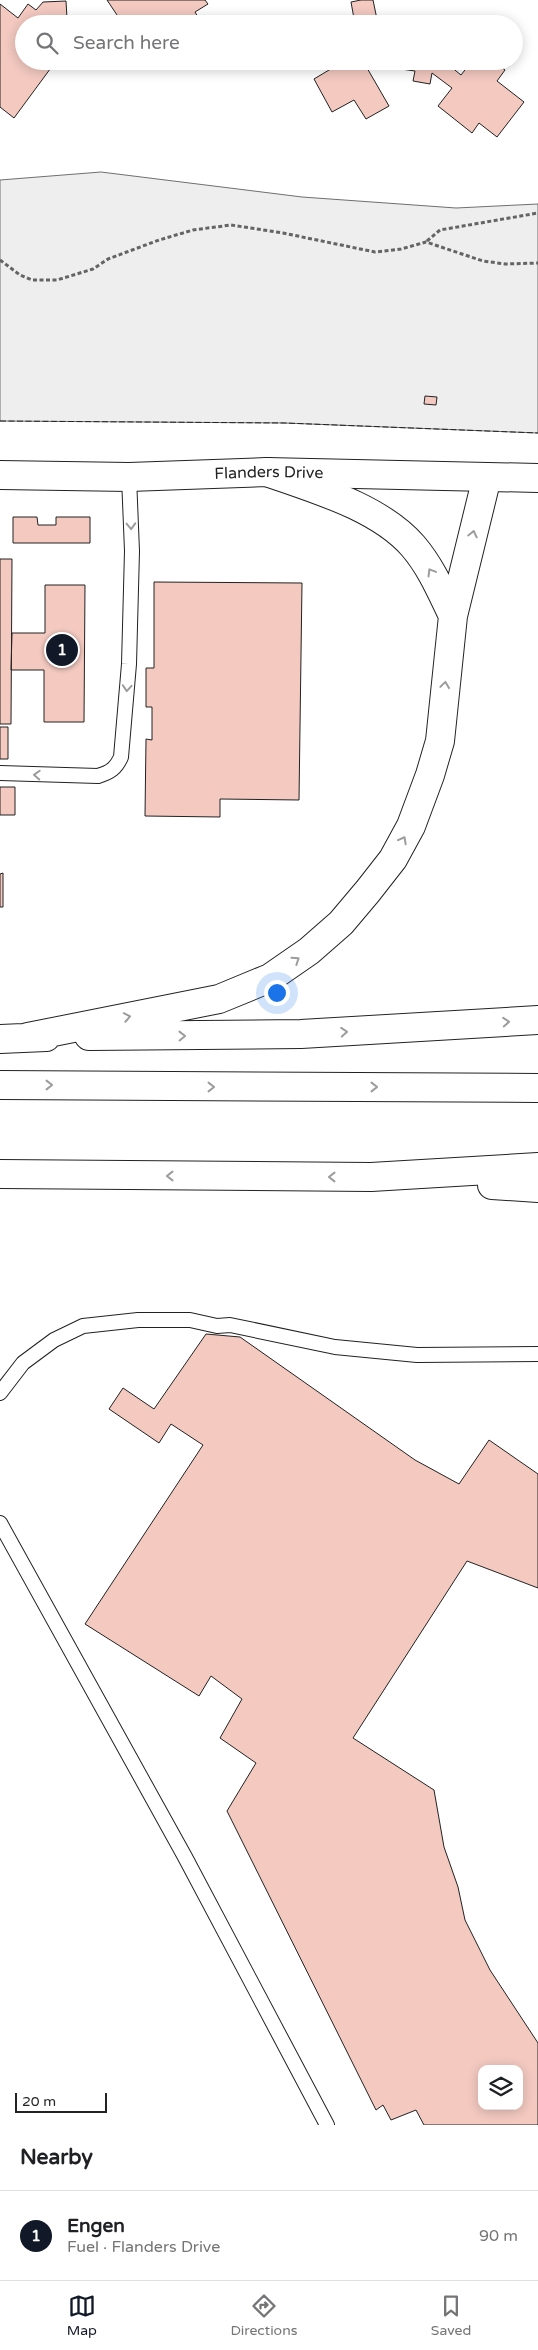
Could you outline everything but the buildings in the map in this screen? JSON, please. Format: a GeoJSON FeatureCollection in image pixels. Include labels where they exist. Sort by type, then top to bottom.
{"type":"FeatureCollection","features":[{"type":"Feature","properties":{"kind":"main road","name":"Flanders Drive"},"geometry":{"type":"LineString","coordinates":[[0,475],[129,477],[267,472],[538,478]]}},
{"type":"Feature","properties":{"kind":"main road"},"geometry":{"type":"LineString","coordinates":[[267,472],[331,494],[391,526],[412,545],[432,572],[453,616]]}},
{"type":"Feature","properties":{"kind":"main road"},"geometry":{"type":"LineString","coordinates":[[28,1037],[219,999],[270,978],[309,951],[340,923],[393,859],[411,826],[430,775],[440,741],[453,616],[487,477]]}},
{"type":"Feature","properties":{"kind":"main road"},"geometry":{"type":"LineString","coordinates":[[0,1039],[28,1037],[301,1034],[538,1020]]}},
{"type":"Feature","properties":{"kind":"main road"},"geometry":{"type":"LineString","coordinates":[[0,1085],[538,1088]]}},
{"type":"Feature","properties":{"kind":"main road"},"geometry":{"type":"LineString","coordinates":[[371,1177],[538,1167]]}},
{"type":"Feature","properties":{"kind":"main road"},"geometry":{"type":"LineString","coordinates":[[0,1174],[371,1177],[538,1188]]}},
{"type":"Feature","properties":{"kind":"lane"},"geometry":{"type":"LineString","coordinates":[[0,773],[98,776],[110,773],[117,766],[121,757],[129,664],[132,551],[129,477]]}},
{"type":"Feature","properties":{"kind":"lane"},"geometry":{"type":"LineString","coordinates":[[0,1393],[23,1363],[54,1340],[83,1326],[138,1320],[190,1320],[217,1326],[230,1324],[335,1347],[417,1355],[538,1354]]}},
{"type":"Feature","properties":{"kind":"lane"},"geometry":{"type":"LineString","coordinates":[[0,1523],[185,1857],[327,2125]]}},
{"type":"Feature","properties":{"kind":"path"},"geometry":{"type":"LineString","coordinates":[[0,260],[20,275],[32,280],[57,280],[93,269],[108,259],[159,240],[193,230],[224,226],[283,233],[375,252],[401,249],[426,242],[440,230],[538,213]]}},
{"type":"Feature","properties":{"kind":"path"},"geometry":{"type":"LineString","coordinates":[[426,242],[483,261],[505,264],[538,263]]}},
{"type":"Feature","properties":{"kind":"shaded area"},"geometry":{"type":"Polygon","coordinates":[[[101,172],[302,197],[456,208],[538,204],[538,433],[285,423],[0,421],[0,180],[101,172]]]}},
{"type":"Feature","properties":{"kind":"fence"},"geometry":{"type":"LineString","coordinates":[[0,421],[285,423],[538,433]]}},
{"type":"Feature","properties":{"kind":"place","name":"Engen"},"geometry":{"type":"Point","coordinates":[62,650]}}]}
